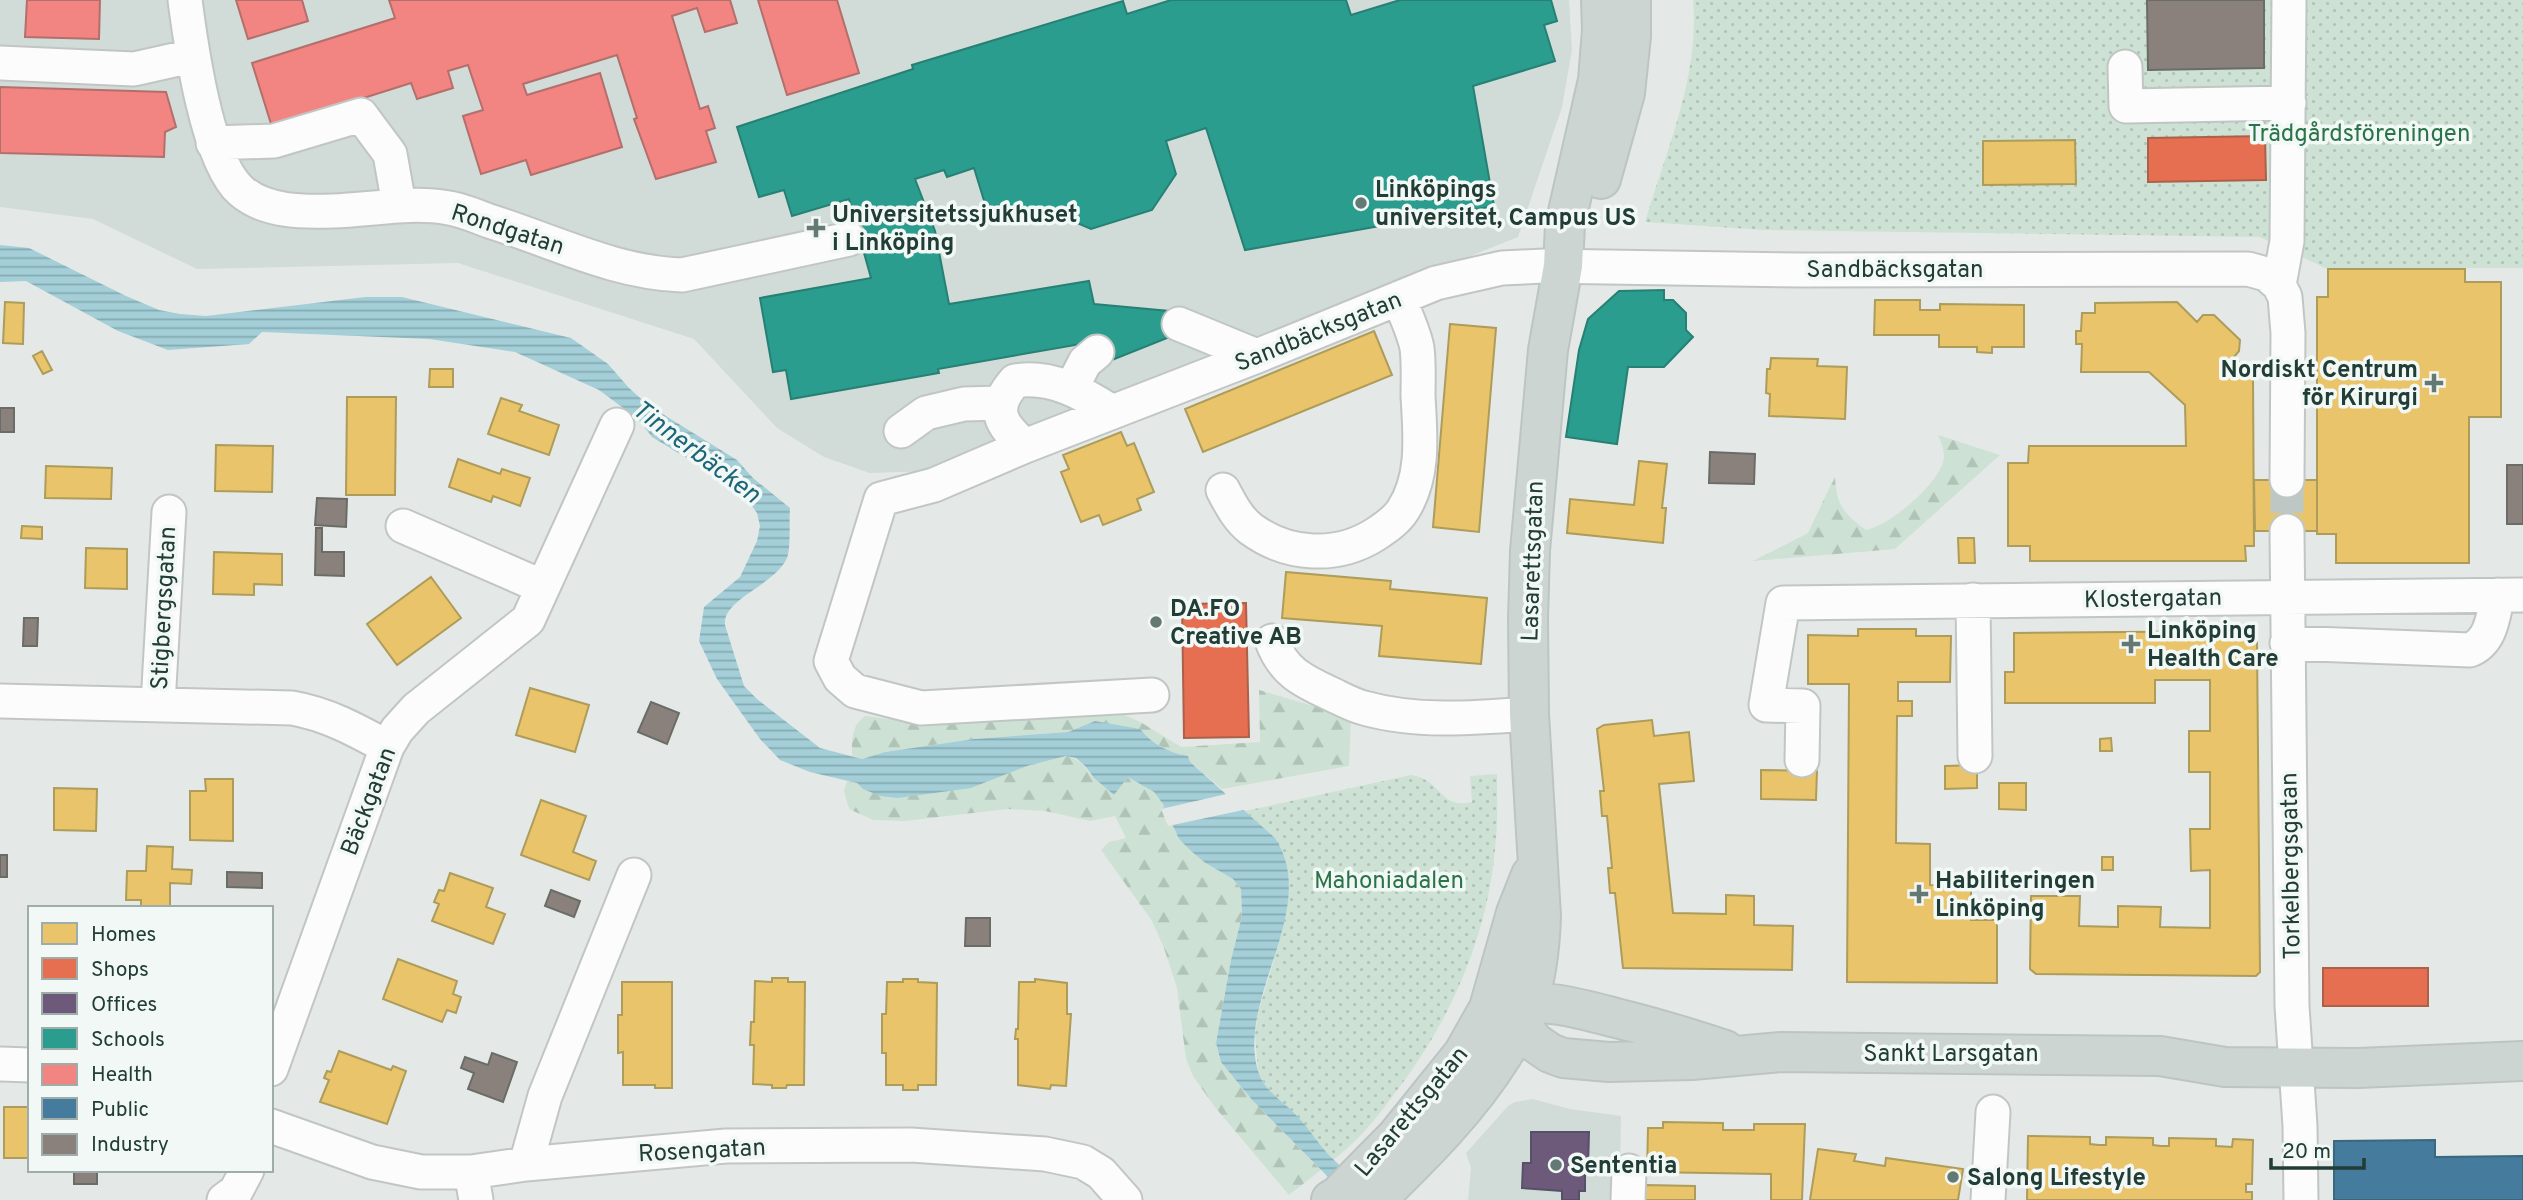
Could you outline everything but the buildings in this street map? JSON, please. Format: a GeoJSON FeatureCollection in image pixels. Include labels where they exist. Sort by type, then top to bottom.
{"type":"FeatureCollection","features":[{"type":"Feature","properties":{"kind":"main road","name":"Lasarettsgatan"},"geometry":{"type":"LineString","coordinates":[[1331,1200],[1397,1136],[1457,1089],[1490,1075],[1513,1011],[1517,913],[1538,856],[1529,714],[1528,619],[1536,471],[1550,334],[1563,266],[1565,225],[1598,80],[1602,30],[1601,0]]}},
{"type":"Feature","properties":{"kind":"main road","name":"Lasarettsgatan"},"geometry":{"type":"LineString","coordinates":[[1563,266],[1586,232],[1625,93],[1631,36],[1631,0]]}},
{"type":"Feature","properties":{"kind":"main road","name":"Sankt Larsgatan"},"geometry":{"type":"LineString","coordinates":[[1513,1011],[1550,1002],[1673,1032],[1741,1056]]}},
{"type":"Feature","properties":{"kind":"main road","name":"Sankt Larsgatan"},"geometry":{"type":"LineString","coordinates":[[1513,1011],[1546,1026],[1625,1046],[1660,1059],[1692,1060],[1795,1052],[2161,1056],[2223,1042],[2294,1055],[2360,1043],[2523,1060]]}},
{"type":"Feature","properties":{"kind":"main road","name":"Lasarettsgatan"},"geometry":{"type":"LineString","coordinates":[[1376,1200],[1424,1153],[1457,1089]]}},
{"type":"Feature","properties":{"kind":"street","name":"Rondgatan"},"geometry":{"type":"LineString","coordinates":[[185,0],[192,56],[213,143],[226,171],[241,191],[261,203],[289,211],[334,211],[399,205],[449,208],[603,262],[655,274],[682,275],[849,239]]}},
{"type":"Feature","properties":{"kind":"street"},"geometry":{"type":"LineString","coordinates":[[2287,480],[2288,317],[2285,297],[2279,285],[2287,241],[2290,0]]}},
{"type":"Feature","properties":{"kind":"street"},"geometry":{"type":"LineString","coordinates":[[0,63],[134,69],[192,56]]}},
{"type":"Feature","properties":{"kind":"street"},"geometry":{"type":"LineString","coordinates":[[2126,66],[2126,106],[2289,103]]}},
{"type":"Feature","properties":{"kind":"street"},"geometry":{"type":"LineString","coordinates":[[213,143],[274,141],[361,116],[390,154],[399,205]]}},
{"type":"Feature","properties":{"kind":"street","name":"Sandbäcksgatan"},"geometry":{"type":"LineString","coordinates":[[1152,695],[920,708],[855,691],[840,678],[831,661],[881,499],[934,485],[1025,446],[1436,283],[1502,268],[2248,269],[2266,274],[2279,285]]}},
{"type":"Feature","properties":{"kind":"street"},"geometry":{"type":"LineString","coordinates":[[1223,490],[1234,511],[1250,528],[1271,540],[1296,549],[1322,552],[1346,549],[1365,541],[1403,512],[1419,467],[1420,442],[1417,346],[1399,298]]}},
{"type":"Feature","properties":{"kind":"street"},"geometry":{"type":"LineString","coordinates":[[1179,324],[1257,356]]}},
{"type":"Feature","properties":{"kind":"street"},"geometry":{"type":"LineString","coordinates":[[1070,389],[1085,362],[1097,352]]}},
{"type":"Feature","properties":{"kind":"street"},"geometry":{"type":"LineString","coordinates":[[1025,446],[1007,430],[1001,419],[1000,403],[1015,381],[1045,380],[1090,397],[1112,412]]}},
{"type":"Feature","properties":{"kind":"street"},"geometry":{"type":"LineString","coordinates":[[901,431],[926,413],[964,404],[1000,403]]}},
{"type":"Feature","properties":{"kind":"street","name":"Bäckgatan"},"geometry":{"type":"LineString","coordinates":[[273,1063],[387,747],[397,730],[416,709],[528,620],[618,425]]}},
{"type":"Feature","properties":{"kind":"street","name":"Stigbergsgatan"},"geometry":{"type":"LineString","coordinates":[[158,704],[169,512]]}},
{"type":"Feature","properties":{"kind":"street"},"geometry":{"type":"LineString","coordinates":[[403,526],[543,587]]}},
{"type":"Feature","properties":{"kind":"street","name":"Torkelbergsgatan"},"geometry":{"type":"LineString","coordinates":[[2287,531],[2294,1055],[2300,1126],[2301,1200]]}},
{"type":"Feature","properties":{"kind":"street"},"geometry":{"type":"LineString","coordinates":[[2287,643],[2470,650],[2478,647],[2489,634],[2510,595]]}},
{"type":"Feature","properties":{"kind":"street","name":"Klostergatan"},"geometry":{"type":"LineString","coordinates":[[1802,760],[1803,706],[1766,705],[1783,603],[2510,595]]}},
{"type":"Feature","properties":{"kind":"street"},"geometry":{"type":"LineString","coordinates":[[1973,600],[1975,756]]}},
{"type":"Feature","properties":{"kind":"street"},"geometry":{"type":"LineString","coordinates":[[1272,641],[1278,658],[1290,671],[1308,683],[1362,708],[1433,718],[1529,714]]}},
{"type":"Feature","properties":{"kind":"street","name":"Stigbergsgatan"},"geometry":{"type":"LineString","coordinates":[[0,701],[292,708],[341,722],[387,747]]}},
{"type":"Feature","properties":{"kind":"street"},"geometry":{"type":"LineString","coordinates":[[526,1164],[545,1096],[634,875]]}},
{"type":"Feature","properties":{"kind":"street"},"geometry":{"type":"LineString","coordinates":[[0,1064],[28,1065]]}},
{"type":"Feature","properties":{"kind":"street"},"geometry":{"type":"LineString","coordinates":[[1988,1200],[1993,1112]]}},
{"type":"Feature","properties":{"kind":"street","name":"Rosengatan"},"geometry":{"type":"LineString","coordinates":[[273,1127],[396,1168],[473,1186],[526,1164],[726,1146],[883,1145],[1045,1154],[1083,1162],[1101,1172],[1125,1200]]}},
{"type":"Feature","properties":{"kind":"street"},"geometry":{"type":"LineString","coordinates":[[224,1200],[236,1191],[246,1172]]}},
{"type":"Feature","properties":{"kind":"shaded area","name":"Universitetssjukhuset i Linköping"},"geometry":{"type":"Polygon","coordinates":[[[0,0],[1569,0],[1572,50],[1562,107],[1518,237],[933,471],[870,473],[824,457],[777,428],[694,339],[458,263],[197,269],[93,219],[0,207],[0,0]]]}},
{"type":"Feature","properties":{"kind":"shaded area"},"geometry":{"type":"Polygon","coordinates":[[[1533,1099],[1570,1109],[1621,1116],[1620,1170],[1614,1200],[1468,1200],[1471,1168],[1466,1153],[1508,1106],[1533,1099]]]}},
{"type":"Feature","properties":{"kind":"green space","name":"Trädgårdsföreningen"},"geometry":{"type":"Polygon","coordinates":[[[1693,0],[2523,0],[2523,268],[2325,268],[2260,237],[1764,230],[1645,222],[1680,113],[1691,56],[1693,0]]]}},
{"type":"Feature","properties":{"kind":"green space"},"geometry":{"type":"Polygon","coordinates":[[[1938,435],[2000,455],[1895,549],[1753,561],[1808,533],[1835,476],[1839,502],[1847,514],[1866,530],[1900,512],[1925,490],[1941,467],[1944,454],[1938,435]]]}},
{"type":"Feature","properties":{"kind":"green space"},"geometry":{"type":"Polygon","coordinates":[[[1259,690],[1351,717],[1349,766],[1222,789],[1190,762],[1188,756],[1170,752],[1146,737],[1095,721],[1068,732],[974,739],[885,752],[862,759],[852,756],[855,729],[865,716],[914,722],[1121,713],[1181,747],[1260,742],[1259,690]]]}},
{"type":"Feature","properties":{"kind":"green space"},"geometry":{"type":"Polygon","coordinates":[[[1066,756],[1079,762],[1114,794],[1128,777],[1154,792],[1163,804],[1179,839],[1204,862],[1233,879],[1241,889],[1242,916],[1216,1043],[1221,1061],[1253,1101],[1321,1170],[1289,1195],[1214,1106],[1193,1076],[1186,1059],[1177,988],[1164,948],[1152,921],[1101,850],[1109,842],[1126,838],[1115,816],[1090,821],[1045,811],[1007,809],[905,821],[873,820],[849,809],[844,791],[847,781],[857,783],[863,789],[1027,766],[1066,756]]]}},
{"type":"Feature","properties":{"kind":"green space","name":"Mahoniadalen"},"geometry":{"type":"Polygon","coordinates":[[[1497,774],[1497,822],[1486,906],[1477,939],[1452,1002],[1418,1061],[1391,1099],[1351,1145],[1333,1160],[1296,1115],[1267,1088],[1258,1073],[1255,1034],[1259,1009],[1274,960],[1275,838],[1245,811],[1411,775],[1429,782],[1453,802],[1472,802],[1470,776],[1497,774]]]}},
{"type":"Feature","properties":{"kind":"water","name":"Tinnerbäcken"},"geometry":{"type":"Polygon","coordinates":[[[0,245],[29,248],[126,296],[159,310],[180,314],[206,316],[365,297],[402,297],[571,338],[608,364],[648,405],[737,460],[753,478],[790,508],[787,558],[771,577],[732,608],[726,616],[725,625],[744,686],[820,748],[862,759],[885,752],[974,739],[1068,732],[1095,721],[1140,729],[1161,747],[1188,756],[1190,762],[1275,838],[1287,865],[1289,894],[1284,923],[1258,1013],[1254,1043],[1261,1078],[1334,1160],[1384,1200],[1335,1184],[1253,1101],[1221,1062],[1216,1043],[1242,916],[1241,889],[1233,879],[1204,862],[1179,839],[1163,804],[1154,792],[1128,777],[1114,795],[1076,758],[1066,756],[1027,766],[971,788],[898,798],[880,796],[863,789],[857,783],[810,772],[780,760],[760,739],[717,679],[699,641],[704,607],[740,577],[757,541],[760,526],[757,513],[741,491],[652,437],[638,419],[599,390],[515,352],[429,339],[262,332],[249,344],[168,350],[118,331],[26,281],[0,282],[0,245]]]}},
{"type":"Feature","properties":{"kind":"pier"},"geometry":{"type":"Polygon","coordinates":[[[1231,793],[1248,809],[1168,826],[1161,809],[1231,793]]]}},
{"type":"Feature","properties":{"kind":"tunnel"},"geometry":{"type":"LineString","coordinates":[[2287,480],[2287,531]]}},
{"type":"Feature","properties":{"kind":"place","name":"Linköpings universitet, Campus US"},"geometry":{"type":"Point","coordinates":[1361,203]}},
{"type":"Feature","properties":{"kind":"place","name":"Universitetssjukhuset i Linköping"},"geometry":{"type":"Point","coordinates":[816,228]}},
{"type":"Feature","properties":{"kind":"place","name":"Nordiskt Centrum för Kirurgi"},"geometry":{"type":"Point","coordinates":[2434,383]}},
{"type":"Feature","properties":{"kind":"place","name":"DA.FO Creative AB"},"geometry":{"type":"Point","coordinates":[1156,622]}},
{"type":"Feature","properties":{"kind":"place","name":"Linköping Health Care"},"geometry":{"type":"Point","coordinates":[2131,644]}},
{"type":"Feature","properties":{"kind":"place","name":"Habiliteringen Linköping"},"geometry":{"type":"Point","coordinates":[1919,894]}},
{"type":"Feature","properties":{"kind":"place","name":"Sententia"},"geometry":{"type":"Point","coordinates":[1556,1165]}},
{"type":"Feature","properties":{"kind":"place","name":"Salong Lifestyle"},"geometry":{"type":"Point","coordinates":[1953,1177]}}]}
